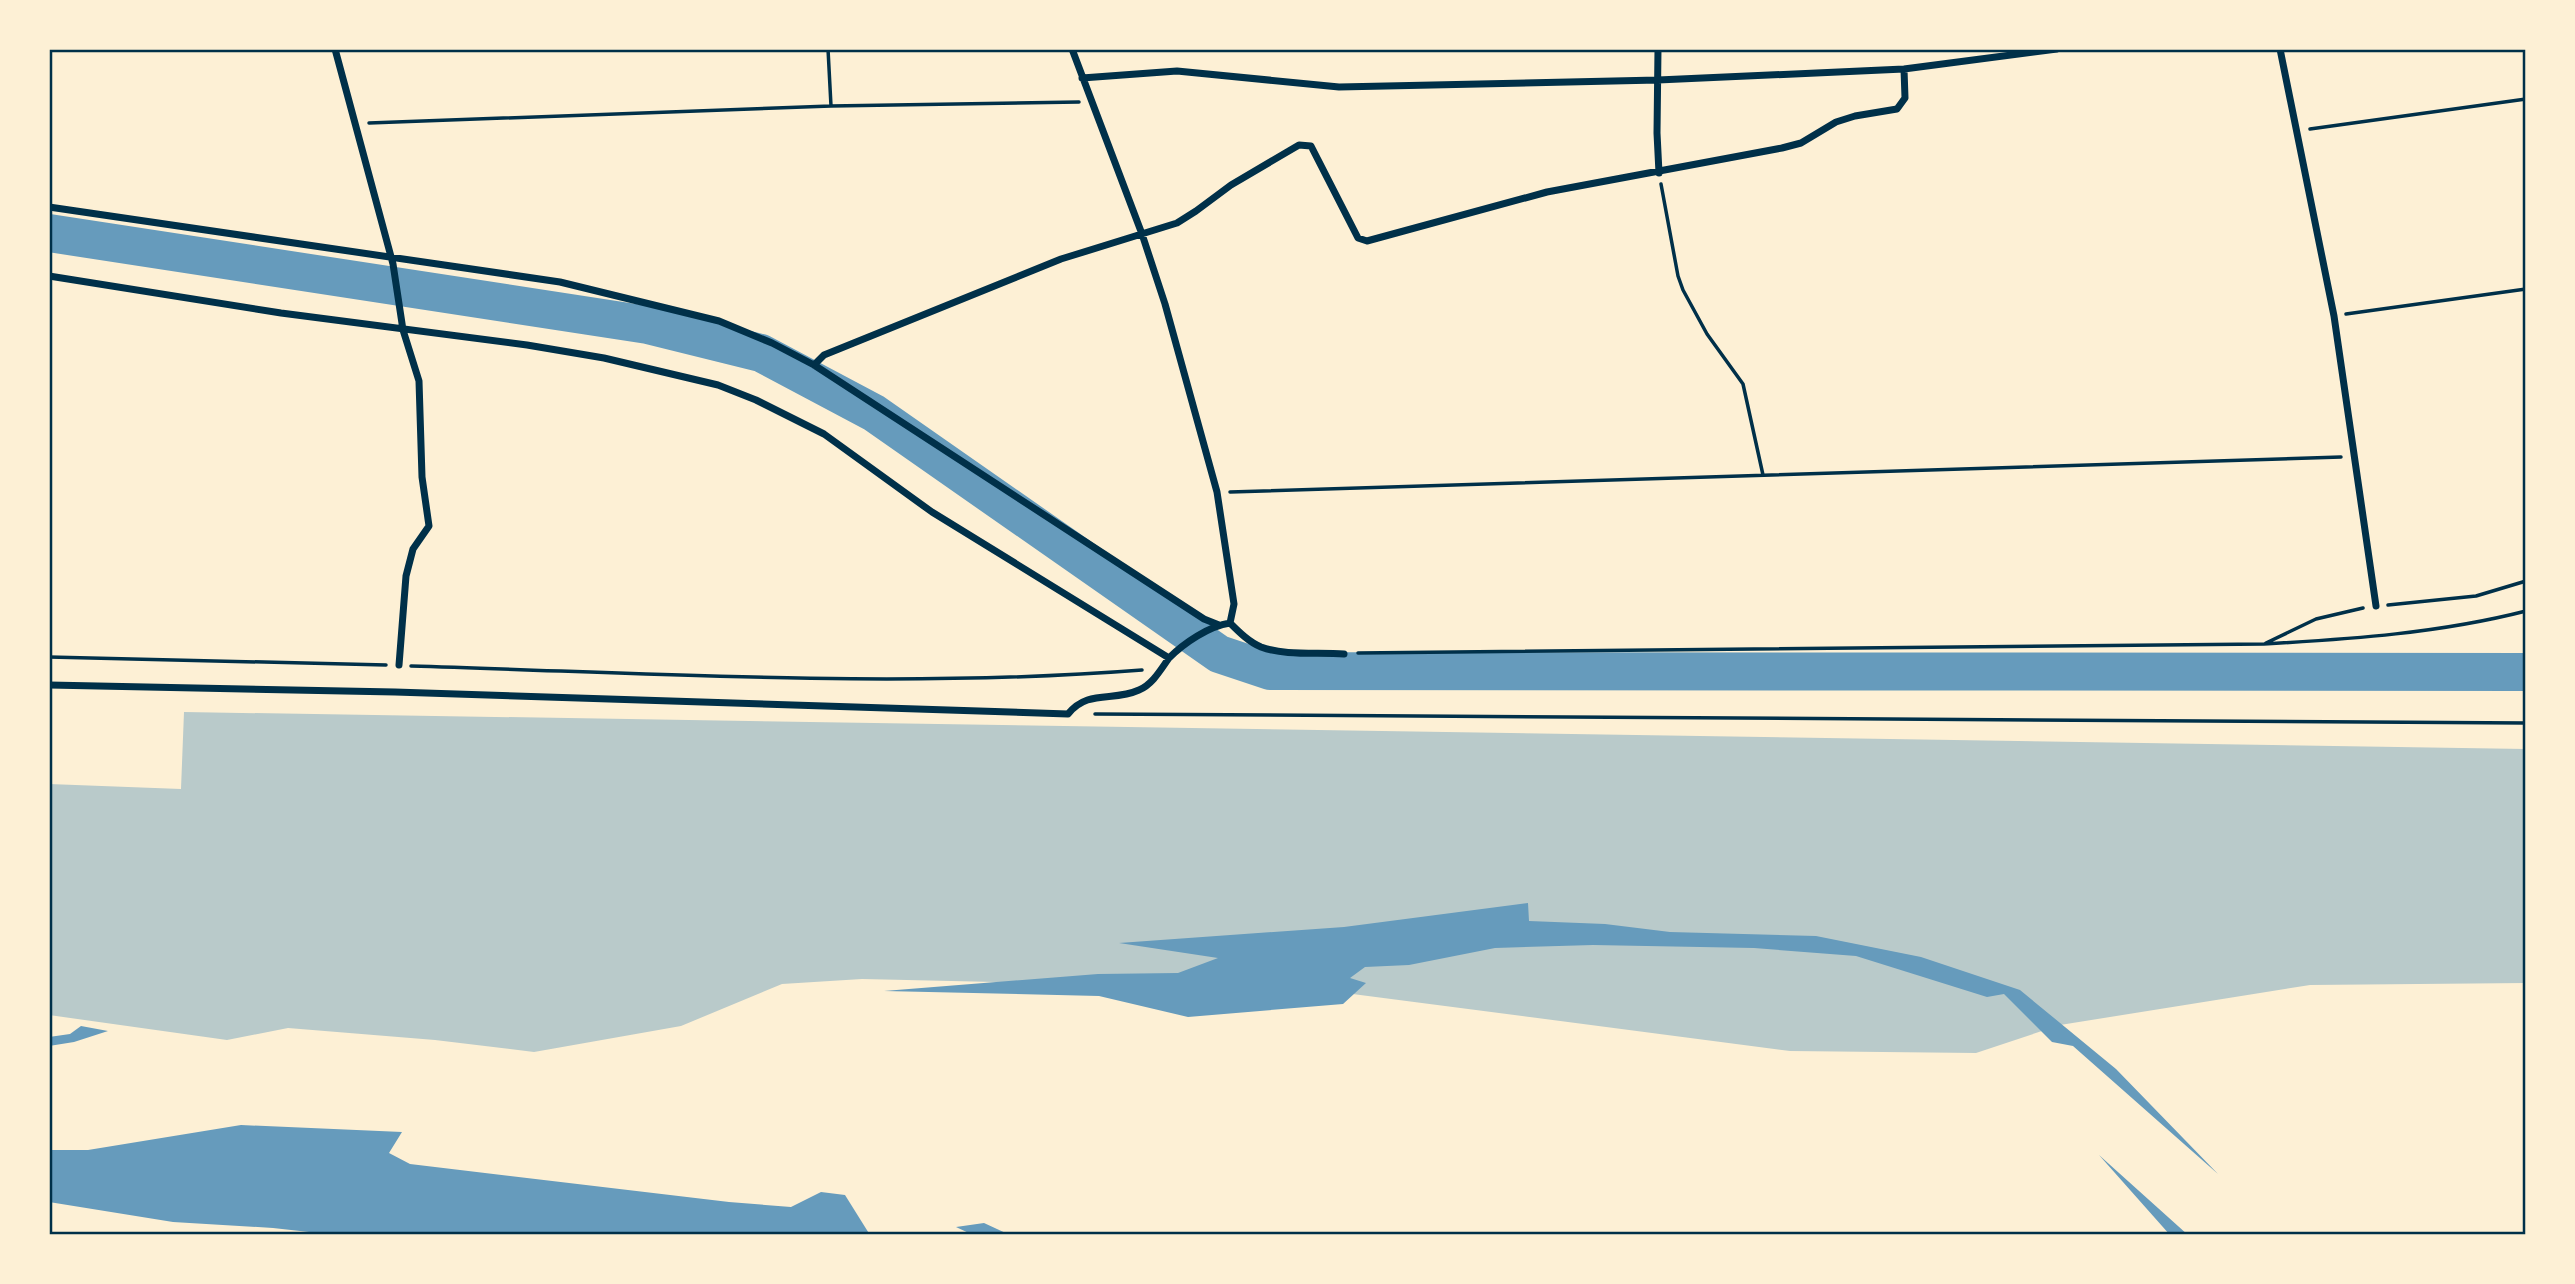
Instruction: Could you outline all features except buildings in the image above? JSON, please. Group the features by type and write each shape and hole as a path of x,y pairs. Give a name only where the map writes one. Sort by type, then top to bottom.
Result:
{"street":[{"path":"335,49 393,261 403,327 419,381 422,477 429,526 413,550 406,576 399,666"},
{"path":"1072,49 1142,234 1165,304 1217,492 1234,604 1230,623"},
{"path":"1658,49 1659,173"},
{"path":"1082,78 1177,71 1339,87 1658,80 1904,69 2057,49"},
{"path":"2280,49 2334,316 2376,606"},
{"path":"814,365 824,355 1061,259 1177,223 1231,185 1299,145 1311,146 1358,238 1367,242 1547,192 1659,173 1801,143 1836,122 1854,116 1897,109 1905,98 1904,69"},
{"path":"49,206 393,261 560,282 719,321 772,343 814,365 1192,611 1219,625"},
{"path":"49,276 604,358 718,384 824,434 932,512 1170,658"},
{"path":"49,685 409,692 1068,714 1076,704 1093,698 1118,696 1139,690 1150,683 1177,651 1219,625 1230,623"},
{"path":"1230,623 1243,636 1261,647 1283,651 1344,654"}],"path":[{"path":"828,49 831,107"},
{"path":"2295,131 2526,99"},
{"path":"354,124 831,107 1091,102"},
{"path":"1659,173 1678,276 1707,334 1743,384 1763,475"},
{"path":"2334,316 2526,289"},
{"path":"1217,492 2353,457"},
{"path":"2264,644 2316,619 2376,606 2476,596 2526,581"},
{"path":"1344,654 2264,644 2340,640 2443,628 2490,621 2526,611"},
{"path":"49,657 872,680 1043,678 1161,669"},
{"path":"1068,714 2526,723"}],"shaded area":[{"path":"184,712 2526,749 2526,983 2310,985 2060,1025 1976,1053 1790,1051 1314,989 862,979 782,984 681,1026 534,1052 435,1040 288,1028 227,1040 49,1015 49,784 181,789"}],"water":[{"path":"1528,903 1529,921 1605,924 1670,932 1816,936 1921,957 2020,990 2116,1069 2218,1174 2073,1046 2052,1042 2004,994 1987,997 1856,956 1754,948 1593,945 1495,948 1409,965 1365,967 1350,978 1366,983 1343,1004 1188,1017 1099,996 884,991 1098,974 1178,973 1218,958 1119,943 1344,927"},
{"path":"81,1026 108,1031 74,1042 49,1046 49,1037 70,1034"},
{"path":"241,1125 402,1132 389,1153 410,1164 729,1202 791,1207 821,1192 845,1195 870,1235 336,1235 173,1222 49,1202 49,1150 88,1150"},
{"path":"2099,1155 2188,1235 2170,1235"},
{"path":"984,1223 1010,1235 973,1235 956,1227"}],"waterway":[{"path":"49,233 648,325 761,353 874,413 1219,654 1270,671 2526,672"}]}
